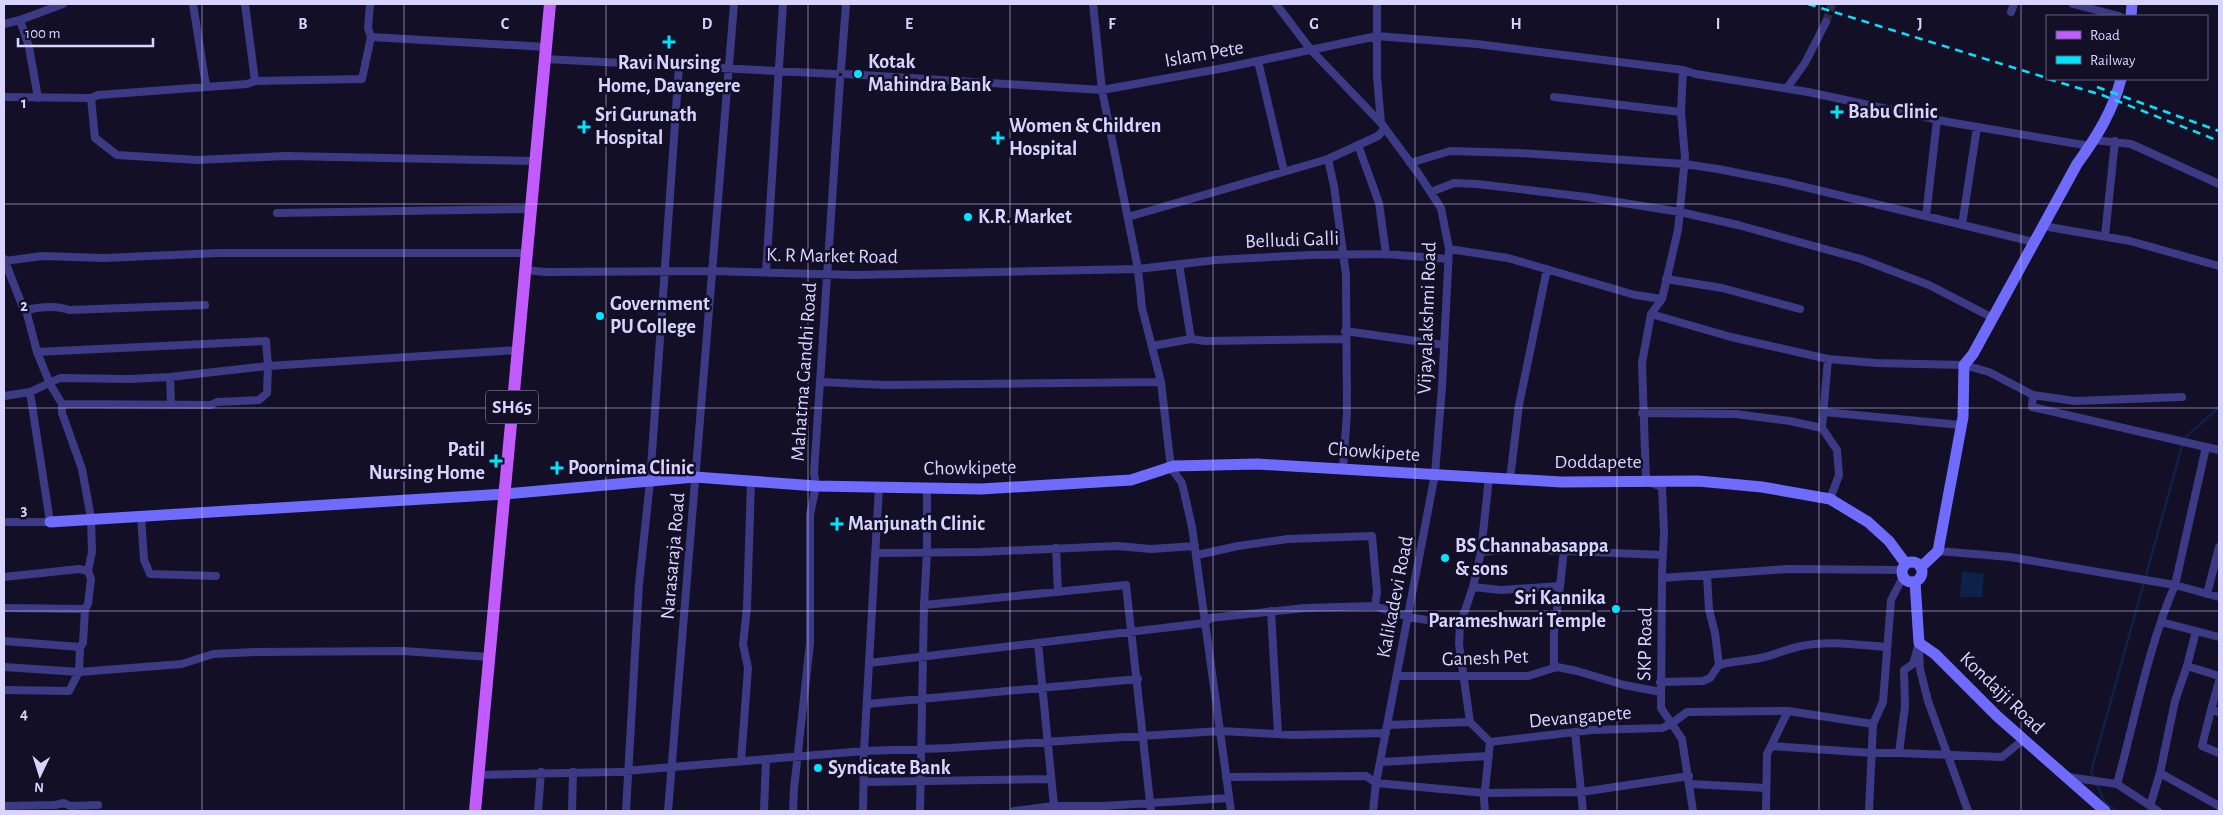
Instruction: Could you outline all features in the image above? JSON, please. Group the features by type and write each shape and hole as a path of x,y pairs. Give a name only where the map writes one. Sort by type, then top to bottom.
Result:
{"main road":[{"name":"SH65","path":"475,811 550,4"}],"street":[{"path":"4,24 63,4"},
{"path":"193,4 206,86"},
{"path":"245,4 255,81"},
{"path":"4,97 91,98 98,95 247,84 255,81 362,79 371,37 368,28 370,4"},
{"name":"Narasaraja Road","path":"668,811 734,4"},
{"path":"766,272 784,4"},
{"name":"Mahatma Gandhi Road","path":"793,811 797,756 810,643 810,515 816,486 814,473 821,382 826,274 846,4"},
{"path":"1093,4 1102,90 1138,269 1142,308 1161,382 1172,468 1182,483 1195,546 1221,731 1230,811"},
{"name":"Vijayalakshmi Road","path":"1276,4 1311,50 1383,126 1441,208 1449,249 1435,474"},
{"path":"1128,217 1328,159 1378,136 1383,126 1377,78 1377,4"},
{"path":"2011,12 2014,4"},
{"path":"2073,4 2115,15"},
{"path":"20,20 29,48 38,98"},
{"path":"1787,88 1805,63 1826,22"},
{"name":"Islam Pete","path":"371,37 679,66 1102,90 1258,61 1377,36 1477,44 1682,70 1787,88 1977,127 2092,143 2115,142 2131,144 2219,184"},
{"path":"1258,61 1284,171"},
{"path":"626,811 639,584 650,482 679,66"},
{"path":"1646,481 1642,413 1642,363 1651,314 1662,299 1678,230 1685,164 1681,112 1682,70"},
{"path":"1921,567 1938,551 1961,425 1964,365 1973,354 2077,164 2092,143 2115,100 2121,80"},
{"path":"1554,97 1681,112"},
{"path":"91,98 95,138 117,156 198,160 286,156 535,160"},
{"path":"1926,216 1937,120"},
{"path":"1962,225 1977,127"},
{"path":"2105,236 2115,142"},
{"path":"1358,145 1379,203 1386,254"},
{"path":"1410,163 1450,151 1519,153 1685,164 1718,168 2034,242"},
{"path":"1328,159 1346,275 1347,413 1343,468"},
{"path":"1430,192 1454,183 1477,184 1586,197 1680,212 1746,227 1862,259 1929,285 1993,318"},
{"path":"277,213 531,209"},
{"path":"2043,226 2105,236 2219,266"},
{"path":"1449,249 1508,258 1635,295 1662,299"},
{"path":"4,690 70,691 79,672 80,647 83,644 85,609 88,604 90,584 88,571 92,552 91,518 82,470 62,413 62,404 50,384 37,352 26,310 22,305 5,260 42,256 104,258 218,253 527,253"},
{"name":"Belludi Galli","path":"1138,269 1216,260 1344,254 1386,254 1448,260"},
{"path":"1180,264 1191,339"},
{"name":"K. R Market Road","path":"525,270 546,272 712,271 826,274 1138,269"},
{"path":"1510,478 1520,405 1547,269"},
{"path":"1666,279 1722,288 1800,310"},
{"path":"26,310 36,308 63,308 69,310 205,305"},
{"path":"1651,314 1731,337 1828,359 1876,363 1964,365 1989,372 2034,395 2075,401 2182,397"},
{"path":"1152,346 1191,339 1204,341 1346,335 1444,345"},
{"path":"37,352 254,340 266,341 268,366 267,393 259,400 217,402 210,405 62,404"},
{"path":"4,396 30,392 60,378 131,379 170,377 268,366 518,350"},
{"path":"1828,359 1822,428 1837,450 1839,475 1830,499 1868,522 1889,541 1908,582 1915,582 1922,576 1921,567"},
{"path":"170,377 171,405"},
{"path":"821,382 884,385 1161,382"},
{"path":"4,522 50,522 30,392"},
{"path":"2034,395 2032,407 2219,450"},
{"path":"1824,412 1961,425"},
{"path":"1642,413 1736,414 1790,421 1822,428"},
{"path":"2117,784 2161,622 2175,585 2206,447"},
{"name":"Chowkipete","path":"50,522 504,494 695,477 816,486 981,489 1131,480 1172,468 1203,464 1257,464 1435,474"},
{"name":"Doddapete","path":"1435,474 1562,482 1698,481 1762,487 1830,499"},
{"name":"Kalikadevi Road","path":"1373,811 1376,783 1435,474"},
{"path":"1485,811 1490,742 1470,722 1459,644 1460,625 1473,587 1481,552 1489,477"},
{"path":"741,761 748,668 743,644 747,608 751,481"},
{"name":"SKP Road","path":"1646,481 1662,487 1661,708 1682,739 1693,811"},
{"path":"863,811 864,751 879,487"},
{"path":"920,811 927,488"},
{"path":"141,516 144,560 150,574 216,576"},
{"path":"1196,555 1238,546 1288,539 1372,536 1376,592 1375,606"},
{"path":"876,553 982,552 1117,546 1151,549 1195,546"},
{"path":"2207,594 2219,546"},
{"path":"1056,548 1058,592"},
{"path":"1481,552 1517,549 1663,555"},
{"path":"1554,668 1554,633 1564,550"},
{"path":"1938,551 2010,557 2175,585 2219,597"},
{"path":"1869,811 1873,724 1883,702 1891,600 1904,570 1912,562 1921,567"},
{"path":"4,577 79,569 88,571"},
{"path":"1662,578 1787,569 1904,570"},
{"path":"1707,575 1709,610 1715,633 1719,665"},
{"path":"1915,582 1920,669 1928,702 1968,811"},
{"path":"924,605 1126,585 1138,679 1150,808"},
{"path":"1473,587 1501,590 1560,586"},
{"path":"869,663 1205,624 1210,618 1271,611 1375,606 1408,617 1460,625"},
{"path":"4,608 85,609"},
{"path":"1271,611 1278,734"},
{"path":"2161,622 2219,637"},
{"path":"2150,806 2160,774 2175,701 2196,631"},
{"path":"4,642 80,647"},
{"path":"1038,643 1054,806"},
{"path":"1899,753 1905,706 1904,670 1913,664 1919,643"},
{"name":"Kondajji Road","path":"1919,643 1935,654 1997,716 2105,811"},
{"path":"1660,682 1703,681 1710,678 1719,665 1731,661 1745,661 1774,655 1801,646 1849,645 1886,647"},
{"path":"4,667 79,672 182,664 213,654 255,652 403,651 489,657"},
{"path":"2187,666 2219,676"},
{"name":"Ganesh Pet","path":"1397,676 1528,676 1554,668 1577,671 1624,685 1661,692"},
{"path":"867,704 1138,679"},
{"path":"2219,681 2202,746 2219,753"},
{"path":"2211,710 2219,712"},
{"path":"1766,811 1767,754 1788,711"},
{"name":"Devangapete","path":"1490,742 1575,732 1662,728 1687,712 1788,711 1873,724"},
{"path":"479,774 629,771 864,751 1221,731 1278,734 1387,729 1470,722"},
{"path":"1575,732 1582,811"},
{"path":"1771,746 1872,753 2002,757 2023,740"},
{"path":"1381,762 1489,756"},
{"path":"764,811 766,759"},
{"path":"538,811 541,772"},
{"path":"572,811 573,772"},
{"path":"2160,774 2219,806"},
{"path":"1226,777 1366,776 1376,783 1485,793 1581,792 1689,780 1766,788"},
{"path":"2063,776 2117,784 2158,811"},
{"path":"864,782 1052,779"},
{"path":"1014,811 1054,806 1150,808 1229,798"},
{"path":"4,806 55,805 64,803 70,806 98,805"}],"water":[{"path":"1962,571 1984,574 1982,597 1960,597"}],"waterway":[{"path":"2094,778 2091,772 2184,439 2219,407"},
{"path":"2096,783 2105,803 2117,811"}],"tunnel":[{"path":"1826,22 1832,4"}],"railway":[{"path":"1808,4 2046,78"},
{"path":"2051,80 2102,95 2219,141"},
{"path":"2097,87 2219,131"}],"place":[{"name":"Ravi Nursing Home, Davangere","path":"669,42"},
{"name":"Kotak Mahindra Bank","path":"858,74"},
{"name":"Babu Clinic","path":"1837,112"},
{"name":"Sri Gurunath Hospital","path":"584,127"},
{"name":"Women & Children Hospital","path":"998,138"},
{"name":"K.R. Market","path":"968,217"},
{"name":"Government PU College","path":"600,316"},
{"name":"Patil Nursing Home","path":"496,461"},
{"name":"Poornima Clinic","path":"557,468"},
{"name":"Manjunath Clinic","path":"837,524"},
{"name":"BS Channabasappa & sons","path":"1445,558"},
{"name":"Sri Kannika Parameshwari Temple","path":"1616,609"},
{"name":"Syndicate Bank","path":"818,768"}]}
